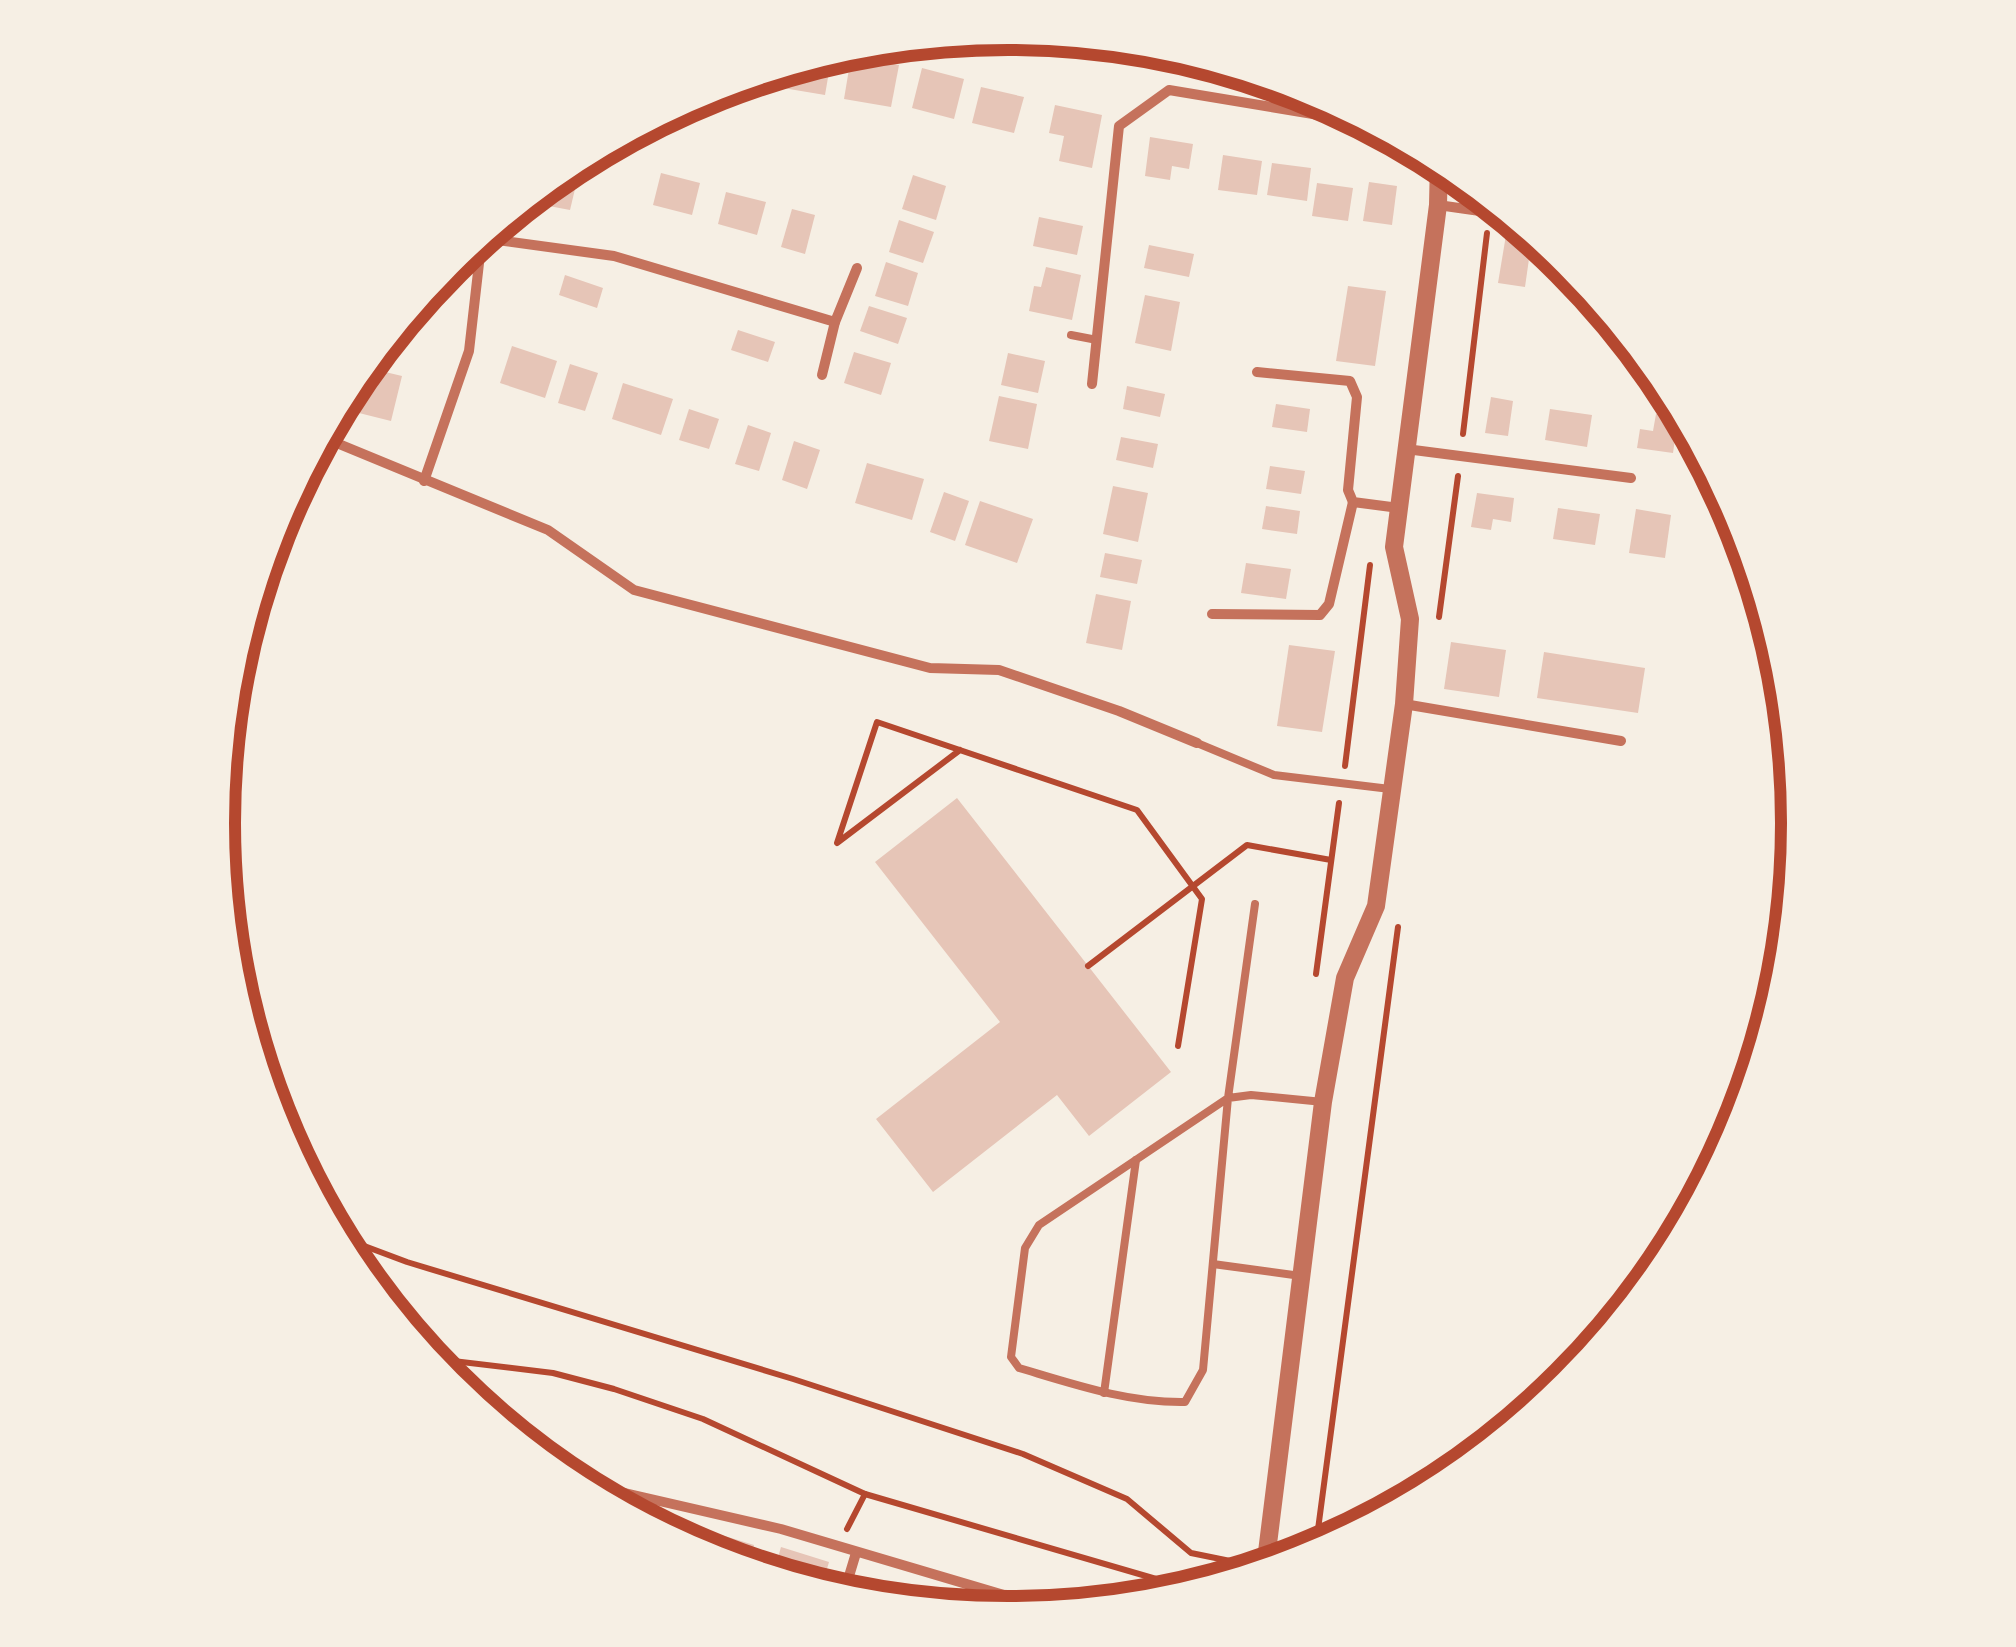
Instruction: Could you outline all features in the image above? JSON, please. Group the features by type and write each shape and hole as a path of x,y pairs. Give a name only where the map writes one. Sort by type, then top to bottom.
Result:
{"street":[{"path":"1092,384 1119,126 1169,90 1316,115"},
{"path":"1272,1550 1323,1102 1344,978 1376,906 1404,704 1410,619 1394,547 1439,180"},
{"path":"1438,205 1480,211"},
{"path":"501,240 614,256 835,322"},
{"path":"424,480 469,351 479,260"},
{"path":"822,375 835,322 857,268"},
{"path":"1212,614 1320,615 1329,604 1353,502 1348,490 1357,397 1350,381 1257,372"},
{"path":"335,442 548,530 634,590 930,668 998,670 1119,711 1196,743"},
{"path":"1406,449 1630,478"},
{"path":"1353,502 1399,508"},
{"path":"1404,704 1621,741"},
{"path":"619,1492 763,1524 1009,1597"},
{"path":"848,1580 856,1553"}],"lane":[{"path":"1071,335 1097,340"},
{"path":"1196,743 1274,776 1390,788"},
{"path":"1255,904 1228,1098 1202,1370 1186,1402 1164,1403 1104,1393 1019,1368 1011,1357 1025,1248 1039,1225 1228,1098 1251,1095 1323,1102"},
{"path":"1104,1393 1136,1160"},
{"path":"1212,1264 1302,1276"}],"path":[{"path":"1413,165 1420,177"},
{"path":"1314,990 1370,561"},
{"path":"960,750 836,843 877,722 960,750 1137,810 1202,898 1178,1046"},
{"path":"1088,966 1247,845 1332,860"},
{"path":"359,1244 1023,1454 1127,1499 1191,1553 1237,1562"},
{"path":"452,1361 553,1373 614,1389 703,1418 865,1494 1163,1581"},
{"path":"838,1547 865,1494"}],"building":[{"path":"878,62 899,65 891,107 844,99 849,67"},
{"path":"922,68 964,79 954,119 912,108"},
{"path":"829,71 825,95 774,86"},
{"path":"981,87 1024,97 1014,133 972,123"},
{"path":"1055,105 1102,115 1092,168 1059,161 1064,136 1049,133"},
{"path":"1150,137 1193,144 1189,169 1172,166 1170,180 1145,176"},
{"path":"1223,155 1262,161 1257,195 1218,190"},
{"path":"1272,163 1311,168 1307,201 1267,195"},
{"path":"661,173 700,183 692,215 653,205"},
{"path":"913,175 946,186 936,220 902,209"},
{"path":"1369,182 1397,186 1392,225 1363,221"},
{"path":"1317,183 1353,188 1348,221 1312,216"},
{"path":"568,188 575,189 570,210 544,205"},
{"path":"726,192 766,202 757,235 718,224"},
{"path":"792,209 815,215 805,254 781,247"},
{"path":"1039,217 1083,226 1077,255 1033,246"},
{"path":"899,220 934,232 923,263 889,252"},
{"path":"1506,235 1510,235 1530,253 1525,287 1498,283"},
{"path":"1149,245 1194,254 1189,277 1144,268"},
{"path":"886,262 918,273 908,306 875,296"},
{"path":"1046,267 1081,275 1072,320 1029,311 1034,286 1041,287"},
{"path":"565,275 603,288 597,308 559,295"},
{"path":"1348,286 1386,291 1375,366 1336,361"},
{"path":"1145,295 1180,302 1171,351 1135,343"},
{"path":"869,306 907,318 898,344 860,331"},
{"path":"738,330 775,342 768,362 731,350"},
{"path":"512,346 557,361 545,398 500,383"},
{"path":"854,352 891,363 881,395 844,383"},
{"path":"1008,353 1045,361 1038,393 1001,385"},
{"path":"570,364 598,373 585,411 558,403"},
{"path":"381,371 402,376 391,421 354,412 371,386 377,387"},
{"path":"623,383 673,399 661,435 612,419"},
{"path":"1127,386 1165,394 1160,417 1123,409"},
{"path":"999,396 1037,404 1028,449 989,441"},
{"path":"1491,397 1513,401 1508,436 1485,433"},
{"path":"1276,404 1310,409 1307,432 1272,427"},
{"path":"689,409 719,419 709,449 679,440"},
{"path":"1550,409 1592,415 1587,447 1545,440"},
{"path":"1656,414 1665,416 1676,433 1673,453 1637,448 1640,429 1653,431"},
{"path":"748,425 771,433 759,471 735,464"},
{"path":"1121,437 1158,444 1153,468 1116,460"},
{"path":"794,441 820,450 807,489 782,480"},
{"path":"867,463 924,479 912,520 855,503"},
{"path":"1270,466 1305,471 1301,494 1266,489"},
{"path":"1113,486 1148,493 1138,542 1103,534"},
{"path":"944,492 969,501 955,541 930,532"},
{"path":"1477,493 1514,498 1511,522 1493,519 1491,530 1471,527"},
{"path":"980,501 1033,519 1017,563 965,545"},
{"path":"1266,506 1300,511 1297,534 1262,529"},
{"path":"1558,508 1600,514 1595,545 1553,539"},
{"path":"1636,509 1671,515 1665,558 1629,553"},
{"path":"1105,553 1142,560 1137,584 1100,577"},
{"path":"1246,563 1291,569 1286,599 1241,593"},
{"path":"1096,594 1131,601 1122,650 1086,643"},
{"path":"1451,642 1506,650 1499,697 1444,689"},
{"path":"1289,645 1335,651 1322,732 1277,726"},
{"path":"1544,652 1645,668 1638,713 1537,698"},
{"path":"957,798 1171,1072 1089,1136 1057,1095 933,1192 876,1119 1000,1022 875,862"},
{"path":"702,1529 754,1545 752,1553 712,1538 701,1533"},
{"path":"781,1547 829,1562 825,1575 777,1561"}]}
